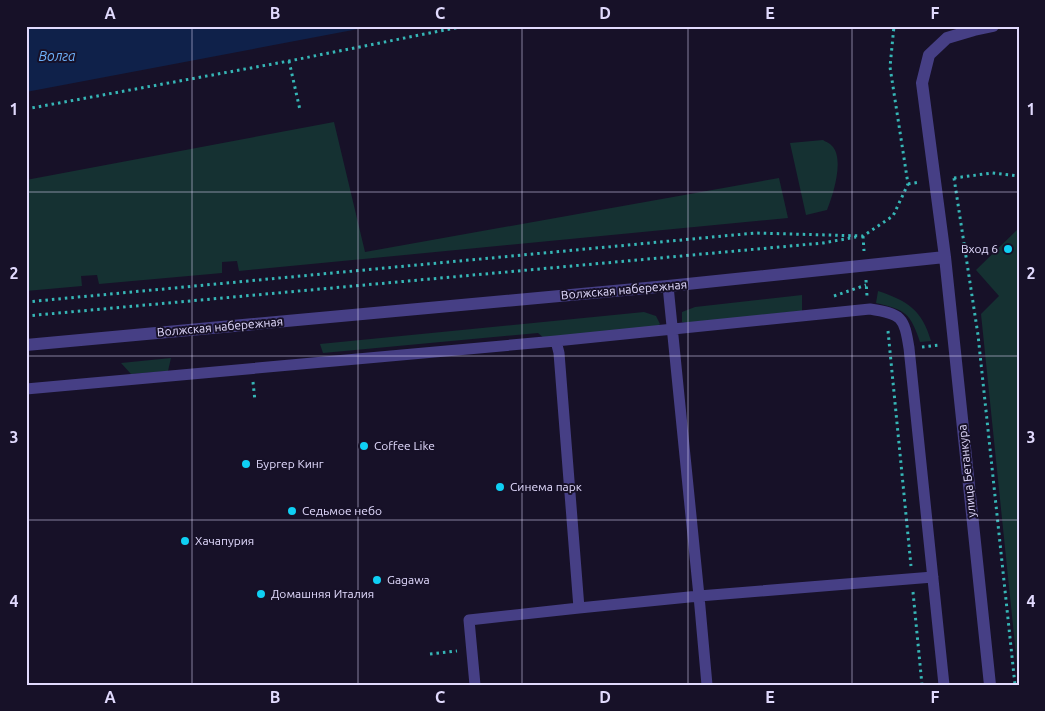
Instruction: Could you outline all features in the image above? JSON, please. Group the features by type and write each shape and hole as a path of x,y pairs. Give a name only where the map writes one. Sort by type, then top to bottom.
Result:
{"street":[{"path":"945,257 922,83 929,55 947,38 993,26"},
{"name":"Волжская набережная","path":"26,345 668,286 945,257"},
{"name":"улица Бетанкура","path":"945,257 990,685"}],"lane":[{"path":"668,286 706,685"},
{"path":"26,389 556,341 870,309 889,312 901,318 906,330 909,348 944,685"},
{"path":"556,341 559,353 579,608"},
{"path":"475,685 469,620 699,596 933,577"}],"path":[{"path":"26,109 289,61 465,26"},
{"path":"26,316 823,243 863,236 893,216 908,184 890,67 894,26"},
{"path":"289,61 300,110"},
{"path":"908,184 992,173 1019,176"},
{"path":"954,178 978,335 1015,685"},
{"path":"26,302 755,233 863,236"},
{"path":"888,326 922,685"},
{"path":"918,347 936,345"},
{"path":"252,379 255,401"},
{"path":"430,654 472,650"}],"green space":[{"path":"334,122 365,252 779,178 788,218 239,271 237,261 222,262 222,273 99,284 97,275 81,276 82,286 26,291 26,180"},
{"path":"823,140 832,146 838,161 834,187 827,210 806,215 790,143"},
{"path":"1019,228 1019,684 981,314 999,296 976,270"},
{"path":"878,291 906,303 912,308 923,322 931,341 920,342 906,314 894,308 876,303"},
{"path":"802,295 802,311 682,322 682,312 695,307"},
{"path":"644,312 656,316 660,324 656,327 545,339 538,333 323,353 320,344"},
{"path":"171,358 168,371 131,374 121,363"}],"water":[{"name":"Волга","path":"26,26 374,26 26,92"}],"place":[{"name":"Вход 6","path":"1008,249"},
{"name":"Coffee Like","path":"364,446"},
{"name":"Бургер Кинг","path":"246,464"},
{"name":"Синема парк","path":"500,487"},
{"name":"Седьмое небо","path":"292,511"},
{"name":"Хачапурия","path":"185,541"},
{"name":"Gagawa","path":"377,580"},
{"name":"Домашняя Италия","path":"261,594"}]}
